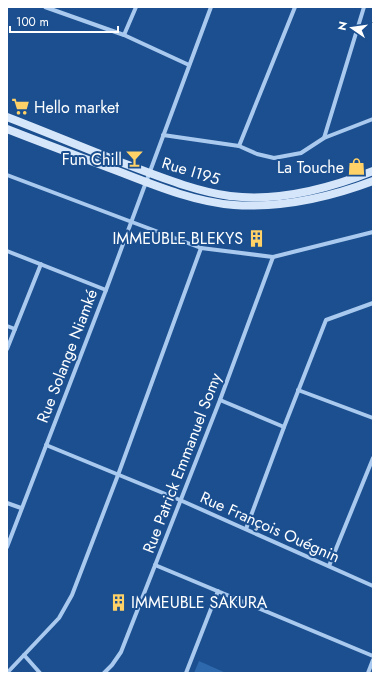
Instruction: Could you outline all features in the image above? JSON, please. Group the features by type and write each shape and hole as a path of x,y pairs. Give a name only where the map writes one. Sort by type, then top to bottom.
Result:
{"main road":[{"name":"Rue I195","path":"7,117 150,173 206,192 232,196 257,197 299,194 324,188 373,172"},
{"name":"Rue I195","path":"7,129 146,182 205,200 232,205 259,206 302,202 328,196 373,181"}],"street":[{"path":"45,7 124,35 188,65"},
{"path":"124,35 136,7"},
{"name":"Rue Solange Niamké","path":"7,547 106,290 164,135 188,65 211,7"},
{"path":"239,146 295,7"},
{"path":"324,138 364,7"},
{"path":"164,135 239,146 257,154 274,158 301,153 324,138 373,119"},
{"path":"7,175 201,248 274,257 373,232"},
{"path":"7,673 59,618 72,595 118,475 201,248"},
{"path":"7,251 106,290"},
{"name":"Rue Patrick Emmanuel Somy","path":"104,673 121,652 220,400 274,257"},
{"path":"7,349 41,264"},
{"path":"246,529 326,320 373,303"},
{"path":"7,326 15,329"},
{"path":"298,390 373,418"},
{"path":"220,400 284,427"},
{"name":"Rue François Ouégnin","path":"46,445 180,500 373,586"},
{"path":"329,566 373,458"},
{"path":"7,503 21,508"},
{"path":"155,565 373,656"},
{"path":"186,673 218,591"},
{"path":"24,655 40,673"},
{"path":"368,673 373,660"}],"shaded area":[{"path":"199,661 226,673 194,673"}],"place":[{"name":"Hello market","path":"21,107"},
{"name":"Fun Chill","path":"135,159"},
{"name":"La Touche","path":"357,167"},
{"name":"IMMEUBLE BLEKYS","path":"256,238"},
{"name":"IMMEUBLE SAKURA","path":"118,602"}]}
